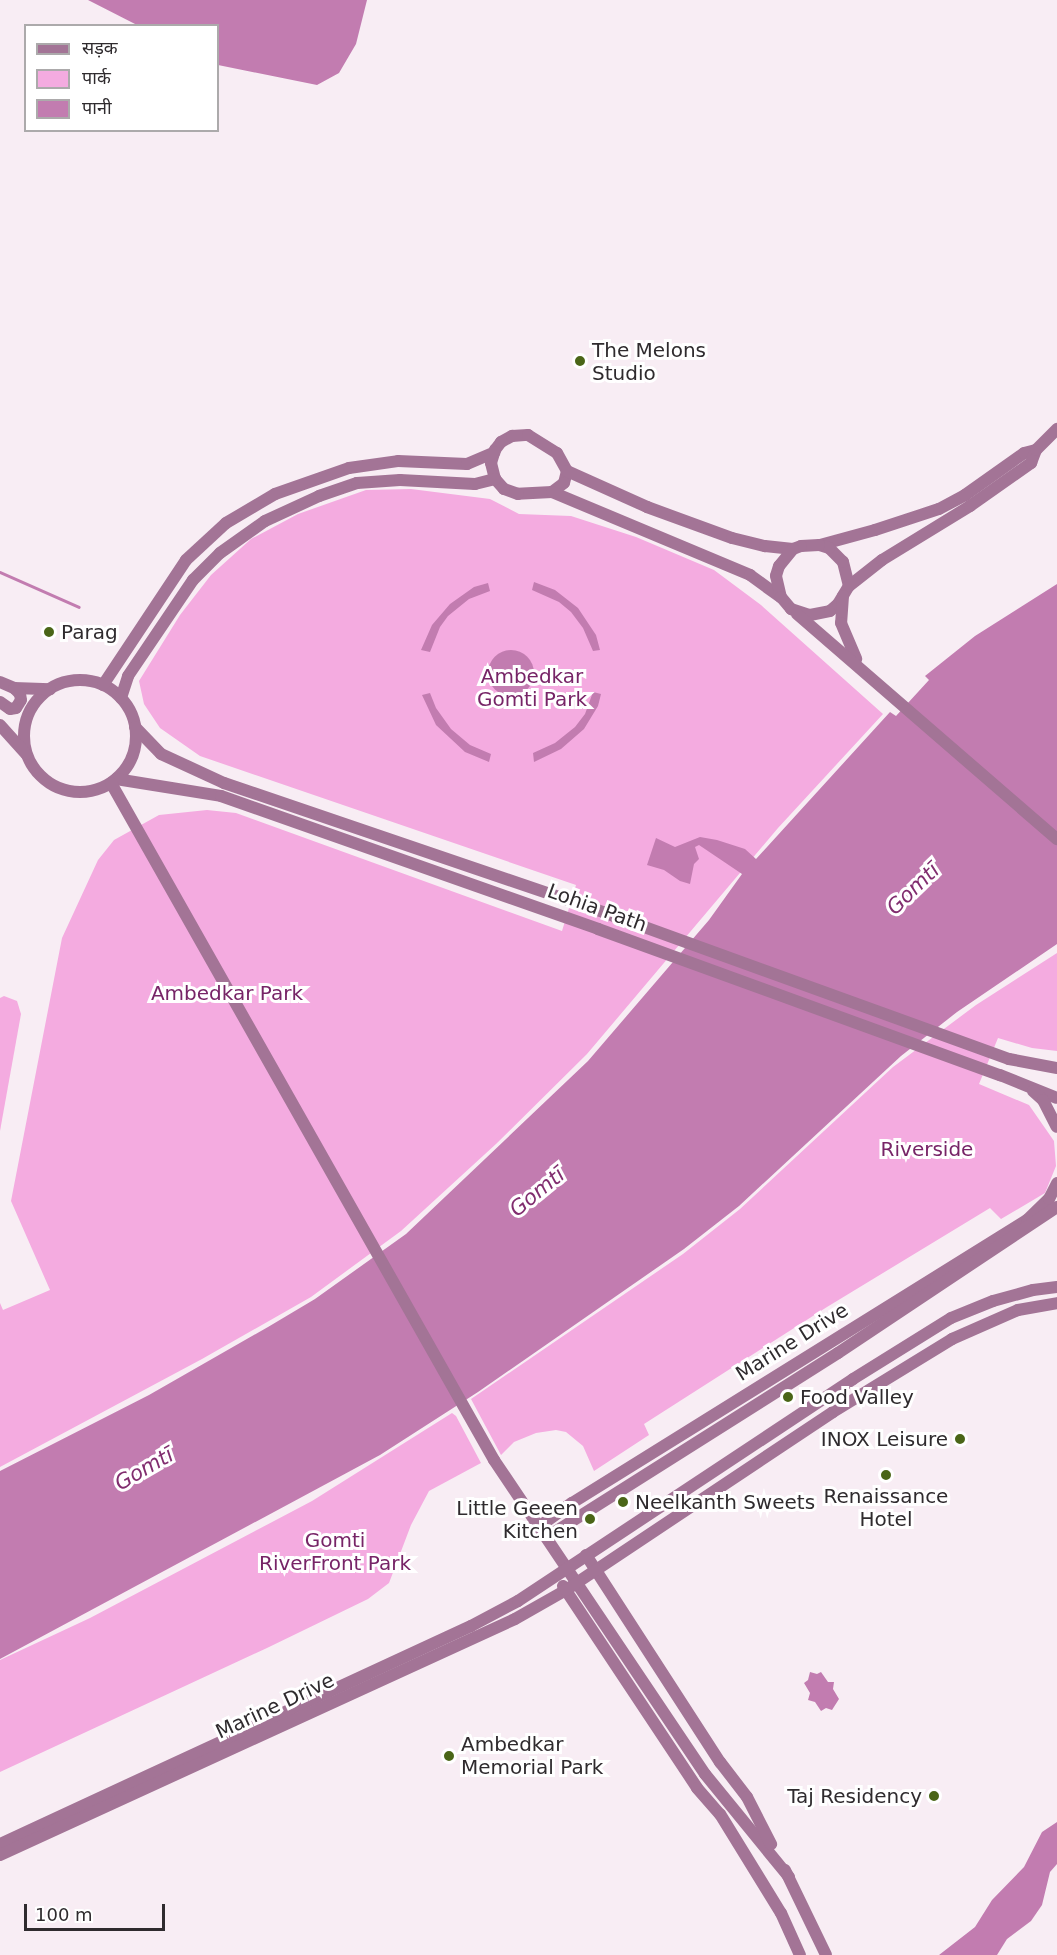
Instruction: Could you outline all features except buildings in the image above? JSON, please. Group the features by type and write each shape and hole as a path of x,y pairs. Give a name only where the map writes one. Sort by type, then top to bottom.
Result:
{"street":[{"path":"791,609 810,615 820,615 830,611 846,591 882,560 970,506 1024,469 1031,463 1036,450 1057,429"},
{"path":"859,665 848,644 841,623 846,591 843,562 829,548 810,544 793,549 765,546 646,507 567,471 557,453 528,435 506,439 495,452 491,463 495,479 504,489 518,494 552,492 750,574 859,665 1057,839"},
{"path":"819,545 939,509 965,495 1024,453 1036,450"},
{"path":"103,685 186,560 226,523 275,494 349,468 398,461 466,464 495,452"},
{"path":"552,492 564,483 567,471"},
{"path":"121,698 128,676 193,580 220,553 265,521 319,496 357,483 400,480 475,484 495,479"},
{"path":"780,597 777,587 779,566 793,549"},
{"path":"0,725 38,773 51,784 66,791 92,791 114,781 133,756 135,728 128,708 121,698 103,685 85,680 67,682 50,689 38,699 25,727 24,742 28,758"},
{"path":"0,682 14,688 50,689"},
{"path":"0,702 10,709 16,708 21,700 20,694 14,688"},
{"name":"Lohia Path","path":"135,728 161,754 224,783 603,912 1009,1059 1057,1068"},
{"path":"114,781 342,1195 494,1460 559,1553 705,1774 789,1876"},
{"name":"Lohia Path","path":"114,781 221,796 598,929 1000,1075 1057,1098"},
{"path":"1027,1085 1043,1100 1057,1127"},
{"name":"Marine Drive","path":"540,1526 572,1503 1027,1220 1049,1199 1057,1183"},
{"name":"Marine Drive","path":"547,1537 838,1353 1057,1208"},
{"name":"Marine Drive","path":"0,1844 471,1626 518,1601 853,1379 951,1318 993,1301 1033,1290 1057,1287"},
{"name":"Marine Drive","path":"0,1855 515,1618 566,1590 833,1412 952,1339 1018,1310 1057,1303"},
{"path":"586,1555 720,1762 747,1797 789,1876 826,1955"},
{"path":"556,1576 697,1788 720,1814 781,1913 800,1955"},
{"path":"705,1774 720,1814"}],"green space":[{"path":"411,489 490,499 519,514 571,516 636,537 714,570 761,605 883,714 778,828 587,1054 496,1144 401,1231 311,1297 202,1359 0,1467 0,1303 3,1310 50,1290 11,1201 62,938 98,860 114,840 159,815 207,810 236,813 562,931 576,885 200,756 160,728 144,704 139,681 180,615 211,575 251,539 298,514 366,490"},
{"name":"Riverside","path":"1057,953 1057,1051 1032,1048 998,1038 979,1084 1029,1105 1054,1141 1056,1166 1045,1193 1001,1219 990,1208 827,1307 644,1424 649,1435 594,1471 583,1446 566,1432 556,1430 536,1433 514,1442 501,1455 471,1399 683,1254 740,1209 893,1067 976,1005"},
{"path":"4,996 17,1001 21,1014 0,1131 0,998"},
{"name":"Gomti RiverFront Park","path":"452,1413 456,1416 481,1463 429,1491 411,1525 389,1583 368,1599 0,1772 0,1660 90,1618 312,1501"}],"water":[{"path":"88,0 367,0 356,44 339,73 317,85 219,65 219,24 135,24"},
{"path":"534,582 555,590 578,608 596,635 600,650 593,651 583,628 571,612 559,602 532,590"},
{"path":"488,583 490,591 469,599 448,616 440,627 430,652 421,650 432,625 450,604 474,587"},
{"name":"Gomtī","path":"1057,584 1057,944 957,1012 901,1056 739,1206 684,1249 478,1392 380,1455 0,1659 0,1471 149,1395 268,1327 315,1299 406,1234 588,1061 709,920 742,874 699,845 695,847 699,859 694,864 690,884 680,881 664,870 647,865 656,838 675,847 700,837 717,840 745,849 756,859 890,712 896,716 929,680 925,676 975,636"},
{"path":"511,650 527,657 534,673 527,689 511,696 495,689 488,673 495,657"},
{"path":"593,692 601,694 598,706 584,729 561,749 534,762 533,753 555,743 575,727 585,714"},
{"path":"430,693 436,708 451,729 470,745 491,754 489,762 465,752 436,725 422,695"},
{"path":"810,1672 817,1674 821,1672 828,1682 834,1682 833,1689 839,1699 832,1710 826,1708 821,1711 815,1702 808,1700 810,1693 804,1683 808,1680"},
{"path":"1057,1822 1057,1864 1050,1872 1042,1905 1031,1921 1007,1939 997,1955 939,1955 975,1927 992,1900 1024,1867 1042,1832"}],"waterway":[{"path":"0,572 79,607"}],"place":[{"name":"The Melons Studio","path":"580,361"},
{"name":"Parag","path":"49,632"},
{"name":"Food Valley","path":"788,1397"},
{"name":"INOX Leisure","path":"960,1439"},
{"name":"Renaissance Hotel","path":"886,1475"},
{"name":"Neelkanth Sweets","path":"623,1502"},
{"name":"Little Geeen Kitchen","path":"590,1519"},
{"name":"Ambedkar Memorial Park","path":"449,1756"},
{"name":"Taj Residency","path":"934,1796"}],"park label":[{"name":"Ambedkar Gomti Park","path":"532,688"},
{"name":"Ambedkar Park","path":"227,993"}]}
